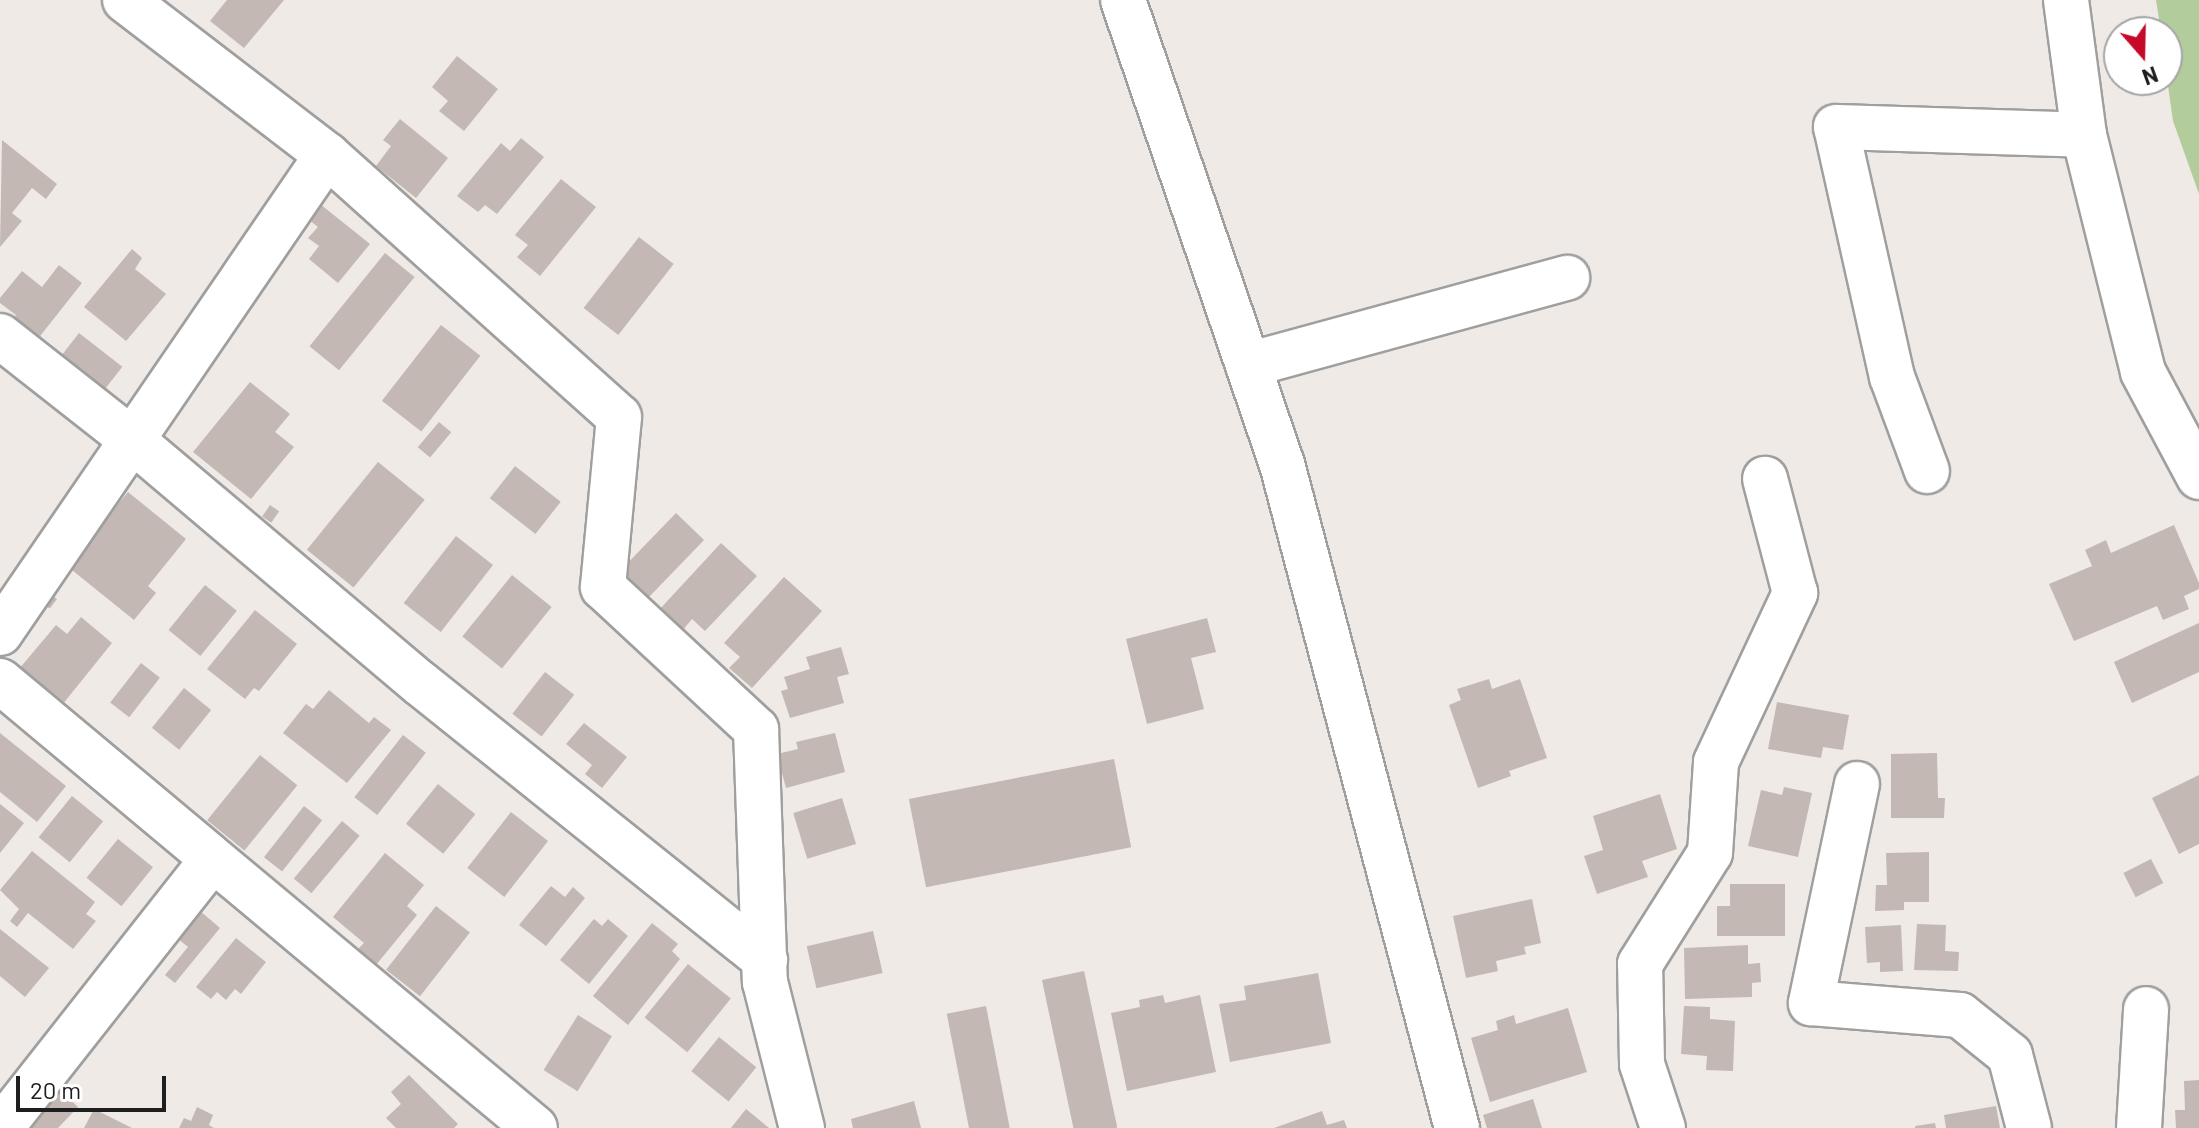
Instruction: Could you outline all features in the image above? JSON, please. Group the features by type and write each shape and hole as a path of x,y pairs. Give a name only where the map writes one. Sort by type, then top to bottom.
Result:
{"street":[{"path":"125,0 327,155 619,417 603,587 756,729 765,982 802,1128"},
{"path":"1123,0 1282,464 1457,1128"},
{"path":"2066,0 2084,135 2143,372 2199,477"},
{"path":"1927,471 1892,377 1836,127 2084,135"},
{"path":"0,633 327,155"},
{"path":"1248,365 1567,278"},
{"path":"0,336 132,440 421,684 765,960"},
{"path":"1663,1128 1642,1064 1640,964 1710,853 1716,762 1795,593 1765,479"},
{"path":"0,681 535,1128"},
{"path":"1857,784 1811,1003 1960,1015 2010,1055 2029,1128"},
{"path":"1,1128 213,859"},
{"path":"2139,1128 2146,1009"}],"green space":[{"path":"2156,0 2199,0 2199,194 2173,121 2169,96 2183,96 2183,16 2158,16"}],"building":[{"path":"227,0 284,0 244,48 210,21"},
{"path":"457,56 498,89 464,131 439,111 448,101 432,87"},
{"path":"400,119 448,158 416,198 376,166 391,146 383,140"},
{"path":"521,138 544,157 497,214 485,205 478,212 457,196 501,143 510,151"},
{"path":"2,140 57,184 46,199 32,188 12,213 22,221 0,247"},
{"path":"561,179 596,207 540,276 517,257 528,245 515,235"},
{"path":"320,204 370,244 338,283 309,259 319,246 308,238 318,227 308,219"},
{"path":"639,237 674,264 618,335 584,308"},
{"path":"132,249 142,258 135,269 166,294 126,341 84,307"},
{"path":"385,253 415,277 339,370 309,346"},
{"path":"59,265 82,283 33,345 8,325 16,315 0,303 0,298 22,271 42,287"},
{"path":"441,325 480,356 421,431 382,401"},
{"path":"79,333 122,367 100,396 56,362"},
{"path":"250,382 290,414 275,432 294,447 251,499 193,452"},
{"path":"439,422 451,432 430,458 418,447"},
{"path":"378,462 425,500 354,588 307,550"},
{"path":"515,466 561,502 535,534 490,498"},
{"path":"128,492 186,539 148,586 156,593 134,620 67,566"},
{"path":"270,505 279,511 271,523 262,517"},
{"path":"676,513 704,540 648,598 620,571"},
{"path":"2174,525 2199,583 2199,589 2184,596 2189,609 2163,620 2157,606 2074,641 2049,584 2092,566 2085,550 2106,540 2111,553"},
{"path":"456,536 493,565 441,632 404,603"},
{"path":"721,543 757,576 705,631 692,619 682,631 659,610"},
{"path":"512,575 552,607 502,668 462,636"},
{"path":"784,577 822,611 752,688 729,668 740,657 724,643"},
{"path":"205,585 237,611 200,656 168,630"},
{"path":"45,590 57,599 50,609 38,600"},
{"path":"255,610 297,644 259,691 254,688 245,699 207,669"},
{"path":"81,617 112,643 62,705 19,669 56,625 67,634"},
{"path":"1207,618 1216,652 1191,658 1204,709 1147,724 1126,639"},
{"path":"2199,623 2199,672 2132,703 2114,662"},
{"path":"841,647 849,674 837,677 844,703 790,718 781,691 788,689 784,677 810,669 806,657"},
{"path":"141,663 160,678 129,717 110,702"},
{"path":"545,672 574,695 542,737 512,714"},
{"path":"1489,679 1492,689 1520,679 1547,758 1509,771 1511,776 1478,788 1449,705 1461,700 1457,689"},
{"path":"184,688 211,710 179,750 152,728"},
{"path":"329,690 369,723 374,717 391,730 347,783 283,733 306,704 313,709"},
{"path":"1777,702 1849,715 1843,750 1823,747 1821,758 1768,749"},
{"path":"584,723 627,757 602,788 585,774 592,765 566,744"},
{"path":"0,733 66,786 37,822 0,792"},
{"path":"835,733 845,772 786,788 777,754 798,749 796,742"},
{"path":"403,735 426,753 377,815 354,797"},
{"path":"1937,753 1938,798 1945,798 1944,818 1891,818 1891,754"},
{"path":"260,755 297,785 244,850 207,820"},
{"path":"1114,759 1131,847 926,887 909,799"},
{"path":"2199,775 2199,844 2179,854 2152,798"},
{"path":"438,784 475,814 443,854 406,824"},
{"path":"1784,787 1812,793 1798,857 1748,846 1761,790 1782,795"},
{"path":"1660,794 1677,849 1642,861 1648,877 1597,894 1584,856 1603,850 1593,816"},
{"path":"72,796 103,821 70,862 39,837"},
{"path":"842,798 856,844 807,859 793,813"},
{"path":"0,804 24,823 0,853"},
{"path":"304,806 322,820 282,871 264,857"},
{"path":"511,812 548,841 504,897 467,868"},
{"path":"342,821 360,836 311,893 294,878"},
{"path":"118,839 153,867 122,906 87,878"},
{"path":"32,851 95,902 86,914 96,921 73,949 28,913 17,927 10,921 19,909 0,890"},
{"path":"1929,852 1929,902 1904,902 1904,910 1875,911 1876,885 1887,885 1886,853"},
{"path":"385,853 424,885 407,906 417,915 376,965 357,950 364,943 333,917"},
{"path":"2151,859 2163,883 2136,897 2123,873"},
{"path":"1730,884 1785,884 1785,936 1717,936 1717,906 1730,906"},
{"path":"551,886 565,897 573,887 585,898 546,946 519,925"},
{"path":"1532,899 1541,943 1524,947 1526,954 1496,961 1498,971 1466,978 1453,916"},
{"path":"193,905 220,928 175,983 165,975 188,947 171,933"},
{"path":"436,906 470,932 420,996 386,970"},
{"path":"594,919 602,926 608,919 628,936 589,984 560,960"},
{"path":"652,923 678,944 672,951 680,959 628,1025 593,996"},
{"path":"1917,924 1946,925 1945,951 1959,952 1958,971 1914,970"},
{"path":"1901,925 1903,971 1880,972 1880,962 1867,963 1865,927"},
{"path":"0,929 49,968 25,997 0,976"},
{"path":"873,931 883,973 816,988 807,946"},
{"path":"236,938 266,962 241,994 235,989 226,1000 217,992 211,999 196,987"},
{"path":"1748,945 1748,964 1760,963 1761,982 1752,983 1752,997 1685,999 1684,948"},
{"path":"688,964 731,999 687,1052 645,1018"},
{"path":"1084,971 1117,1128 1073,1128 1042,980"},
{"path":"1318,973 1331,1043 1230,1062 1219,1004 1246,1000 1244,986"},
{"path":"1163,995 1165,1003 1200,995 1216,1072 1127,1091 1111,1013 1140,1007 1139,1000"},
{"path":"986,1006 1010,1128 969,1128 947,1014"},
{"path":"1684,1006 1710,1007 1710,1019 1735,1021 1733,1071 1706,1070 1707,1056 1681,1054"},
{"path":"1568,1008 1587,1072 1490,1102 1471,1038 1498,1030 1496,1021 1514,1015 1516,1024"},
{"path":"578,1015 612,1036 577,1091 544,1070"},
{"path":"719,1037 756,1067 729,1101 691,1071"},
{"path":"409,1075 458,1124 454,1128 396,1128 386,1118 401,1104 391,1092"},
{"path":"2199,1080 2199,1128 2176,1128 2175,1110 2185,1110 2184,1081"},
{"path":"55,1086 78,1107 58,1128 16,1128"},
{"path":"1533,1099 1542,1128 1487,1128 1483,1115"},
{"path":"914,1101 921,1128 853,1128 851,1119"},
{"path":"1996,1106 2000,1128 1946,1128 1944,1115"},
{"path":"197,1107 213,1115 209,1125 214,1128 179,1128 184,1118 191,1121"},
{"path":"94,1109 132,1128 84,1128"},
{"path":"746,1109 769,1128 731,1128"},
{"path":"1322,1111 1327,1125 1344,1120 1347,1128 1274,1128"},
{"path":"1935,1123 1936,1128 1915,1128 1915,1126"}]}
